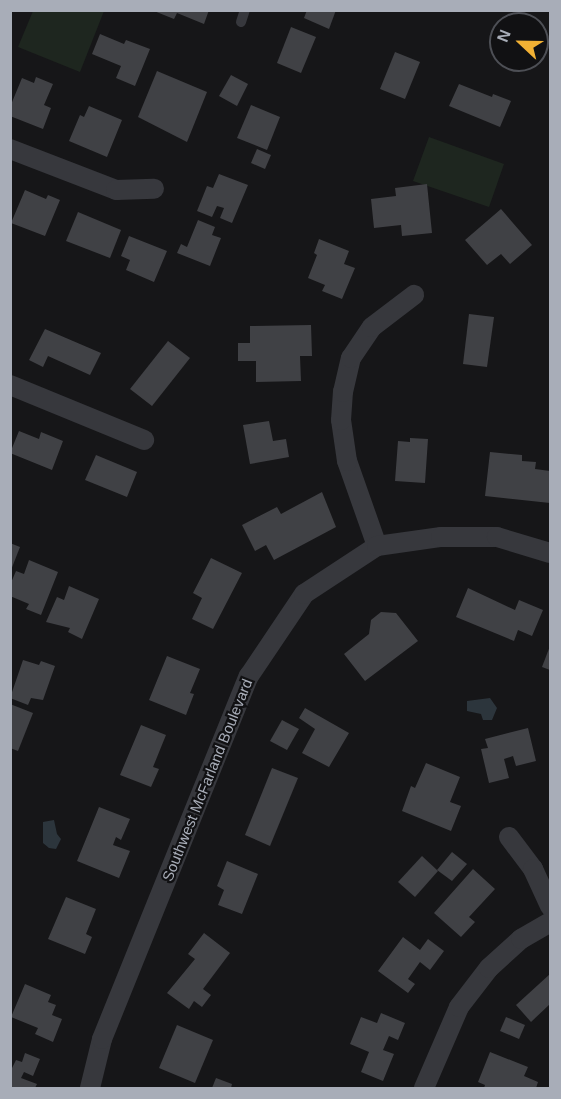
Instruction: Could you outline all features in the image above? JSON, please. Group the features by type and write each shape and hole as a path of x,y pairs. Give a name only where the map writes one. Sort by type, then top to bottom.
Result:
{"street":[{"path":"10,149 116,190 154,189"},
{"path":"377,546 348,461 341,420 343,392 351,358 372,327 414,295"},
{"path":"10,385 144,440"},
{"name":"Southwest McFarland Boulevard","path":"90,1089 102,1039 249,676 304,594 377,546 441,537 497,537 550,553"},
{"path":"509,837 533,869 550,906"},
{"path":"424,1089 459,1007 489,968 521,939 550,922"}],"lane":[{"path":"241,22 245,10"}],"shaded area":[{"path":"33,11 104,11 80,72 18,47"},
{"path":"429,137 504,164 489,207 413,181"},
{"path":"490,698 497,708 492,720 483,720 481,714 467,711 467,701"},
{"path":"54,820 57,834 61,839 56,849 49,848 43,843 43,822"}],"building":[{"path":"209,10 204,24 177,13 174,19 154,11"},
{"path":"307,10 336,10 329,29 304,18"},
{"path":"291,27 316,37 301,73 277,63"},
{"path":"100,34 124,44 126,40 150,49 135,86 116,78 121,66 92,54"},
{"path":"395,52 420,62 405,99 380,89"},
{"path":"157,71 207,92 187,142 138,117"},
{"path":"231,75 248,84 237,106 219,96"},
{"path":"36,77 53,84 44,105 51,108 43,129 10,116 10,107 22,78 34,83"},
{"path":"459,84 492,97 493,94 511,101 500,127 449,106"},
{"path":"251,105 280,117 267,150 237,138"},
{"path":"89,106 122,120 107,157 69,141 80,115 84,117"},
{"path":"257,149 271,155 265,169 251,163"},
{"path":"219,174 248,185 232,223 220,218 224,208 217,206 212,217 197,211 207,186 213,188"},
{"path":"427,184 432,233 402,236 401,225 374,228 371,199 396,196 395,188"},
{"path":"25,190 46,199 48,195 60,200 45,236 11,223"},
{"path":"501,209 532,245 510,264 501,254 487,265 465,240"},
{"path":"78,212 121,230 110,258 66,241"},
{"path":"198,220 215,227 212,235 221,238 210,266 177,253 181,244 187,247"},
{"path":"129,236 167,251 154,282 126,270 130,260 121,256"},
{"path":"319,239 349,251 344,264 355,268 342,299 322,291 325,285 308,278 317,255 314,253"},
{"path":"469,314 494,317 487,367 463,364"},
{"path":"311,325 312,356 300,356 301,381 256,382 256,361 238,361 238,343 250,343 250,326"},
{"path":"45,329 101,353 90,375 48,356 43,367 29,360"},
{"path":"168,341 190,358 152,406 130,389"},
{"path":"269,421 273,441 286,439 289,457 250,464 243,425"},
{"path":"19,431 39,439 41,432 63,441 52,470 10,453"},
{"path":"410,438 428,439 425,483 395,481 398,441 410,442"},
{"path":"490,452 522,455 522,461 536,462 535,469 550,471 550,503 485,496"},
{"path":"96,455 137,472 127,497 85,480"},
{"path":"322,492 336,527 274,560 266,545 255,551 242,525 277,507 281,514"},
{"path":"10,543 20,547 11,570 10,570"},
{"path":"211,558 242,573 213,629 192,619 202,598 193,593"},
{"path":"29,560 58,572 41,615 26,609 29,604 10,596 10,585 16,571 24,574"},
{"path":"69,586 99,599 82,639 68,632 70,628 46,622 57,597 64,600"},
{"path":"468,588 515,610 519,600 543,610 532,636 518,630 514,641 456,617"},
{"path":"381,612 396,613 418,641 365,681 344,654 369,634 371,620"},
{"path":"550,646 550,670 542,667"},
{"path":"167,656 200,669 190,693 194,694 186,715 149,700"},
{"path":"23,660 39,665 41,661 55,666 43,700 31,698 28,705 10,698"},
{"path":"10,704 33,713 18,751 10,748"},
{"path":"305,708 349,733 329,767 302,753 315,729 299,718"},
{"path":"282,720 299,729 287,750 270,741"},
{"path":"141,725 166,735 153,767 159,769 151,787 120,775"},
{"path":"528,728 536,761 516,766 513,756 504,759 509,778 489,783 481,749 488,748 485,739"},
{"path":"426,763 460,777 450,802 461,806 451,831 402,811 411,786 415,788"},
{"path":"272,768 298,778 270,846 245,835"},
{"path":"99,807 130,819 121,840 116,837 113,845 130,851 119,878 77,861"},
{"path":"452,852 467,864 452,881 437,870"},
{"path":"422,856 438,871 415,897 398,882"},
{"path":"227,861 258,874 242,914 218,905 224,890 217,886"},
{"path":"473,869 495,889 469,917 475,922 461,937 434,913"},
{"path":"66,897 96,909 86,934 92,937 85,954 48,939"},
{"path":"204,933 230,953 203,989 211,995 202,1007 194,1001 189,1009 167,993 195,959 188,954"},
{"path":"403,937 420,950 428,939 444,951 430,970 420,962 408,979 415,984 408,993 378,971"},
{"path":"550,974 550,1004 531,1022 516,1005"},
{"path":"25,984 51,995 48,1002 56,1005 52,1015 62,1019 53,1042 35,1034 38,1028 11,1017"},
{"path":"381,1013 405,1023 398,1040 389,1036 383,1050 394,1054 383,1081 361,1072 369,1052 350,1044 361,1017 377,1023"},
{"path":"506,1017 525,1025 519,1039 500,1031"},
{"path":"177,1025 213,1040 195,1083 159,1068"},
{"path":"490,1052 528,1067 524,1076 538,1082 536,1088 484,1088 485,1085 478,1082"},
{"path":"25,1053 40,1059 33,1076 24,1072 21,1078 37,1084 35,1088 10,1088 10,1072 16,1060 22,1062"},
{"path":"216,1078 232,1084 231,1088 212,1088"}]}
